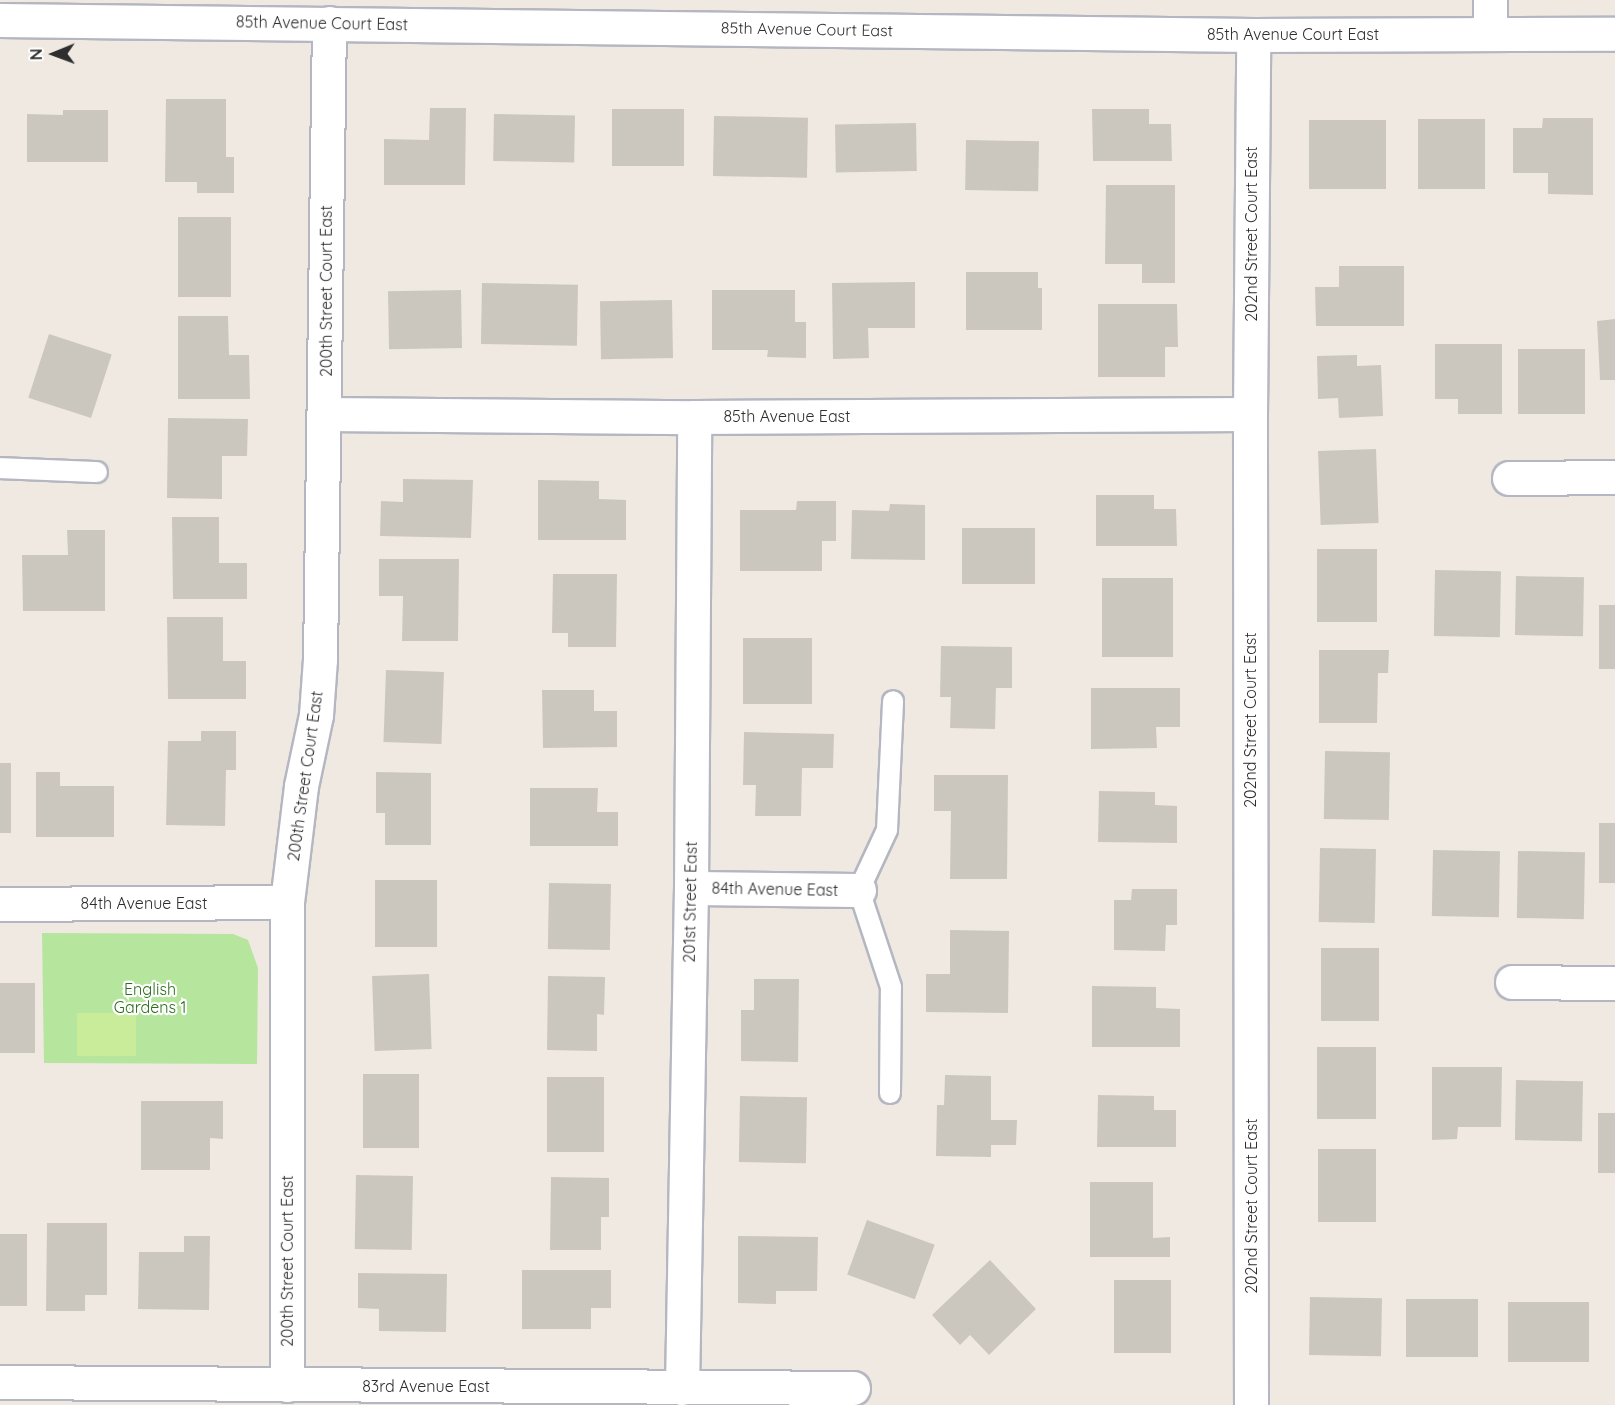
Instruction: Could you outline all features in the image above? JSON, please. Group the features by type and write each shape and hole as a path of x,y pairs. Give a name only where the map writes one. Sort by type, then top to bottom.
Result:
{"street":[{"path":"1490,0 1490,33"},
{"name":"85th Avenue Court East","path":"0,20 45,10 329,23 1253,35 1615,34"},
{"name":"200th Street Court East","path":"287,1385 287,902 301,786 316,715 325,414 329,23"},
{"name":"202nd Street Court East","path":"1251,1405 1250,414 1253,35"},
{"name":"85th Avenue East","path":"325,414 694,417 1250,414"},
{"name":"201st Street East","path":"682,1388 691,888 694,417"},
{"path":"1509,478 1615,477"},
{"name":"84th Avenue East","path":"691,888 859,890"},
{"name":"84th Avenue East","path":"0,904 287,902"},
{"path":"1512,982 1615,983"},
{"name":"83rd Avenue East","path":"0,1382 853,1388"}],"lane":[{"path":"0,468 97,472"},
{"path":"890,1093 891,987 859,890 887,830 893,701"}],"green space":[{"name":"English Gardens 1","path":"42,933 233,934 248,940 258,968 257,1064 44,1063"},
{"path":"77,1013 136,1013 136,1056 77,1056"}],"building":[{"path":"166,99 226,99 226,157 234,157 234,193 197,193 197,182 165,182"},
{"path":"430,108 466,108 465,185 384,185 384,139 429,140"},
{"path":"612,109 684,109 684,166 612,166"},
{"path":"1092,109 1149,109 1149,124 1171,124 1172,161 1093,161"},
{"path":"63,110 108,110 108,162 27,162 27,114 63,115"},
{"path":"494,114 575,115 574,162 493,161"},
{"path":"714,116 808,118 807,178 713,176"},
{"path":"1543,118 1593,118 1593,195 1548,194 1548,173 1513,173 1513,128 1542,128"},
{"path":"1418,119 1485,119 1485,189 1418,189"},
{"path":"1309,120 1386,120 1386,189 1309,189"},
{"path":"916,123 917,171 836,172 835,124"},
{"path":"966,140 1039,141 1038,191 965,190"},
{"path":"1106,185 1175,185 1175,283 1142,283 1142,264 1105,264"},
{"path":"178,217 231,217 231,297 178,297"},
{"path":"1339,266 1404,266 1404,326 1316,326 1315,287 1339,287"},
{"path":"966,272 1038,272 1038,288 1042,288 1042,330 966,330"},
{"path":"915,282 915,328 868,328 869,358 833,359 832,283"},
{"path":"482,283 578,285 577,346 481,344"},
{"path":"461,290 462,348 389,349 388,291"},
{"path":"712,290 795,290 795,322 806,322 806,358 767,357 768,350 712,350"},
{"path":"672,300 673,358 601,359 600,301"},
{"path":"1098,304 1177,304 1178,347 1165,347 1165,377 1098,377"},
{"path":"178,316 228,316 229,355 249,355 250,399 178,399"},
{"path":"1615,319 1615,380 1600,380 1597,321"},
{"path":"49,334 112,354 91,418 28,398"},
{"path":"1435,344 1502,344 1502,414 1458,414 1458,399 1435,399"},
{"path":"1518,349 1585,349 1585,414 1518,414"},
{"path":"1357,355 1357,366 1381,365 1383,416 1339,418 1338,398 1318,399 1317,356"},
{"path":"168,418 248,419 247,456 222,456 222,499 167,498"},
{"path":"1376,449 1379,523 1321,525 1318,451"},
{"path":"403,479 473,480 471,538 380,536 381,501 403,502"},
{"path":"538,480 599,481 599,499 626,500 626,540 538,540"},
{"path":"1096,495 1154,495 1154,509 1176,509 1177,546 1096,546"},
{"path":"797,501 836,501 836,541 822,541 822,571 740,571 740,510 796,510"},
{"path":"890,504 925,505 925,560 851,559 852,510 889,511"},
{"path":"172,517 219,517 219,563 247,563 247,599 173,599"},
{"path":"962,528 1035,528 1035,584 962,584"},
{"path":"67,530 105,530 105,611 23,611 22,555 68,555"},
{"path":"1317,549 1377,549 1377,622 1317,622"},
{"path":"379,559 459,559 458,641 402,641 403,596 379,596"},
{"path":"1435,570 1501,571 1500,637 1434,636"},
{"path":"553,574 617,574 616,647 568,647 568,633 552,633"},
{"path":"1516,576 1584,577 1583,636 1515,635"},
{"path":"1102,578 1173,578 1173,657 1102,657"},
{"path":"1599,605 1615,605 1615,669 1599,669"},
{"path":"167,617 223,617 223,661 246,661 246,699 168,699"},
{"path":"743,638 812,638 812,704 743,704"},
{"path":"941,646 1012,647 1012,688 996,688 995,729 950,728 951,697 940,697"},
{"path":"1319,650 1389,650 1388,673 1378,673 1377,723 1319,723"},
{"path":"386,670 444,672 441,744 383,742"},
{"path":"1091,688 1180,688 1180,727 1156,727 1157,748 1091,749"},
{"path":"542,690 594,690 594,711 617,711 617,747 543,748"},
{"path":"201,731 236,731 236,770 226,770 225,826 166,825 168,741 201,741"},
{"path":"744,732 834,734 833,768 802,768 801,816 755,816 756,785 743,785"},
{"path":"1325,751 1390,752 1389,820 1324,819"},
{"path":"0,763 11,763 11,833 0,833"},
{"path":"36,772 60,772 60,786 114,786 114,837 36,837"},
{"path":"376,772 431,773 431,845 385,845 385,813 376,813"},
{"path":"934,775 1008,775 1007,879 950,879 951,811 934,811"},
{"path":"530,788 598,788 597,812 618,812 618,846 530,846"},
{"path":"1099,791 1155,792 1155,805 1177,806 1177,843 1098,842"},
{"path":"1599,823 1615,823 1615,883 1599,883"},
{"path":"1320,848 1376,849 1375,923 1319,922"},
{"path":"1433,850 1500,851 1499,917 1432,916"},
{"path":"1518,851 1585,852 1584,919 1517,918"},
{"path":"375,880 437,880 437,947 375,947"},
{"path":"549,883 611,884 610,950 548,949"},
{"path":"1132,889 1177,889 1177,925 1166,925 1165,951 1114,950 1114,900 1131,900"},
{"path":"950,930 1009,931 1008,1013 926,1012 926,974 950,974"},
{"path":"1321,948 1379,948 1379,1021 1321,1021"},
{"path":"429,974 432,1049 375,1051 372,976"},
{"path":"548,976 605,977 604,1015 597,1014 597,1051 547,1050"},
{"path":"754,979 799,979 798,1062 741,1061 741,1010 754,1010"},
{"path":"0,983 35,983 35,1053 0,1053"},
{"path":"1092,986 1156,987 1156,1008 1180,1009 1180,1047 1092,1047"},
{"path":"1317,1047 1376,1047 1376,1119 1317,1119"},
{"path":"1432,1067 1502,1067 1501,1127 1458,1127 1457,1139 1432,1140"},
{"path":"363,1074 419,1074 419,1148 363,1148"},
{"path":"945,1075 991,1076 991,1120 1017,1120 1016,1145 991,1145 991,1157 936,1156 937,1105 944,1105"},
{"path":"547,1077 604,1077 604,1152 547,1152"},
{"path":"1516,1080 1583,1081 1582,1141 1515,1140"},
{"path":"1098,1095 1154,1096 1154,1110 1176,1110 1176,1147 1097,1147"},
{"path":"740,1096 807,1097 806,1163 739,1162"},
{"path":"141,1101 223,1101 223,1139 210,1138 210,1170 141,1170"},
{"path":"1598,1113 1615,1113 1615,1173 1598,1173"},
{"path":"1318,1149 1376,1149 1376,1222 1318,1222"},
{"path":"356,1175 413,1176 412,1250 355,1249"},
{"path":"551,1177 609,1178 609,1217 601,1217 601,1250 550,1250"},
{"path":"1090,1182 1153,1182 1153,1238 1170,1237 1170,1257 1090,1257"},
{"path":"867,1220 935,1245 915,1299 847,1275"},
{"path":"47,1223 107,1223 107,1295 85,1295 85,1311 46,1311"},
{"path":"0,1234 27,1234 27,1306 0,1306"},
{"path":"184,1236 210,1236 209,1310 138,1309 139,1252 184,1252"},
{"path":"738,1236 818,1237 817,1291 776,1291 776,1304 738,1303"},
{"path":"990,1260 1036,1309 989,1355 970,1335 960,1345 932,1315"},
{"path":"522,1270 611,1270 611,1308 591,1308 591,1329 522,1329"},
{"path":"358,1273 447,1274 446,1332 379,1331 379,1309 358,1308"},
{"path":"1114,1280 1171,1280 1171,1353 1114,1353"},
{"path":"1310,1297 1382,1298 1381,1356 1309,1355"},
{"path":"1406,1299 1478,1299 1478,1357 1406,1357"},
{"path":"1508,1302 1589,1302 1589,1362 1508,1362"}]}
